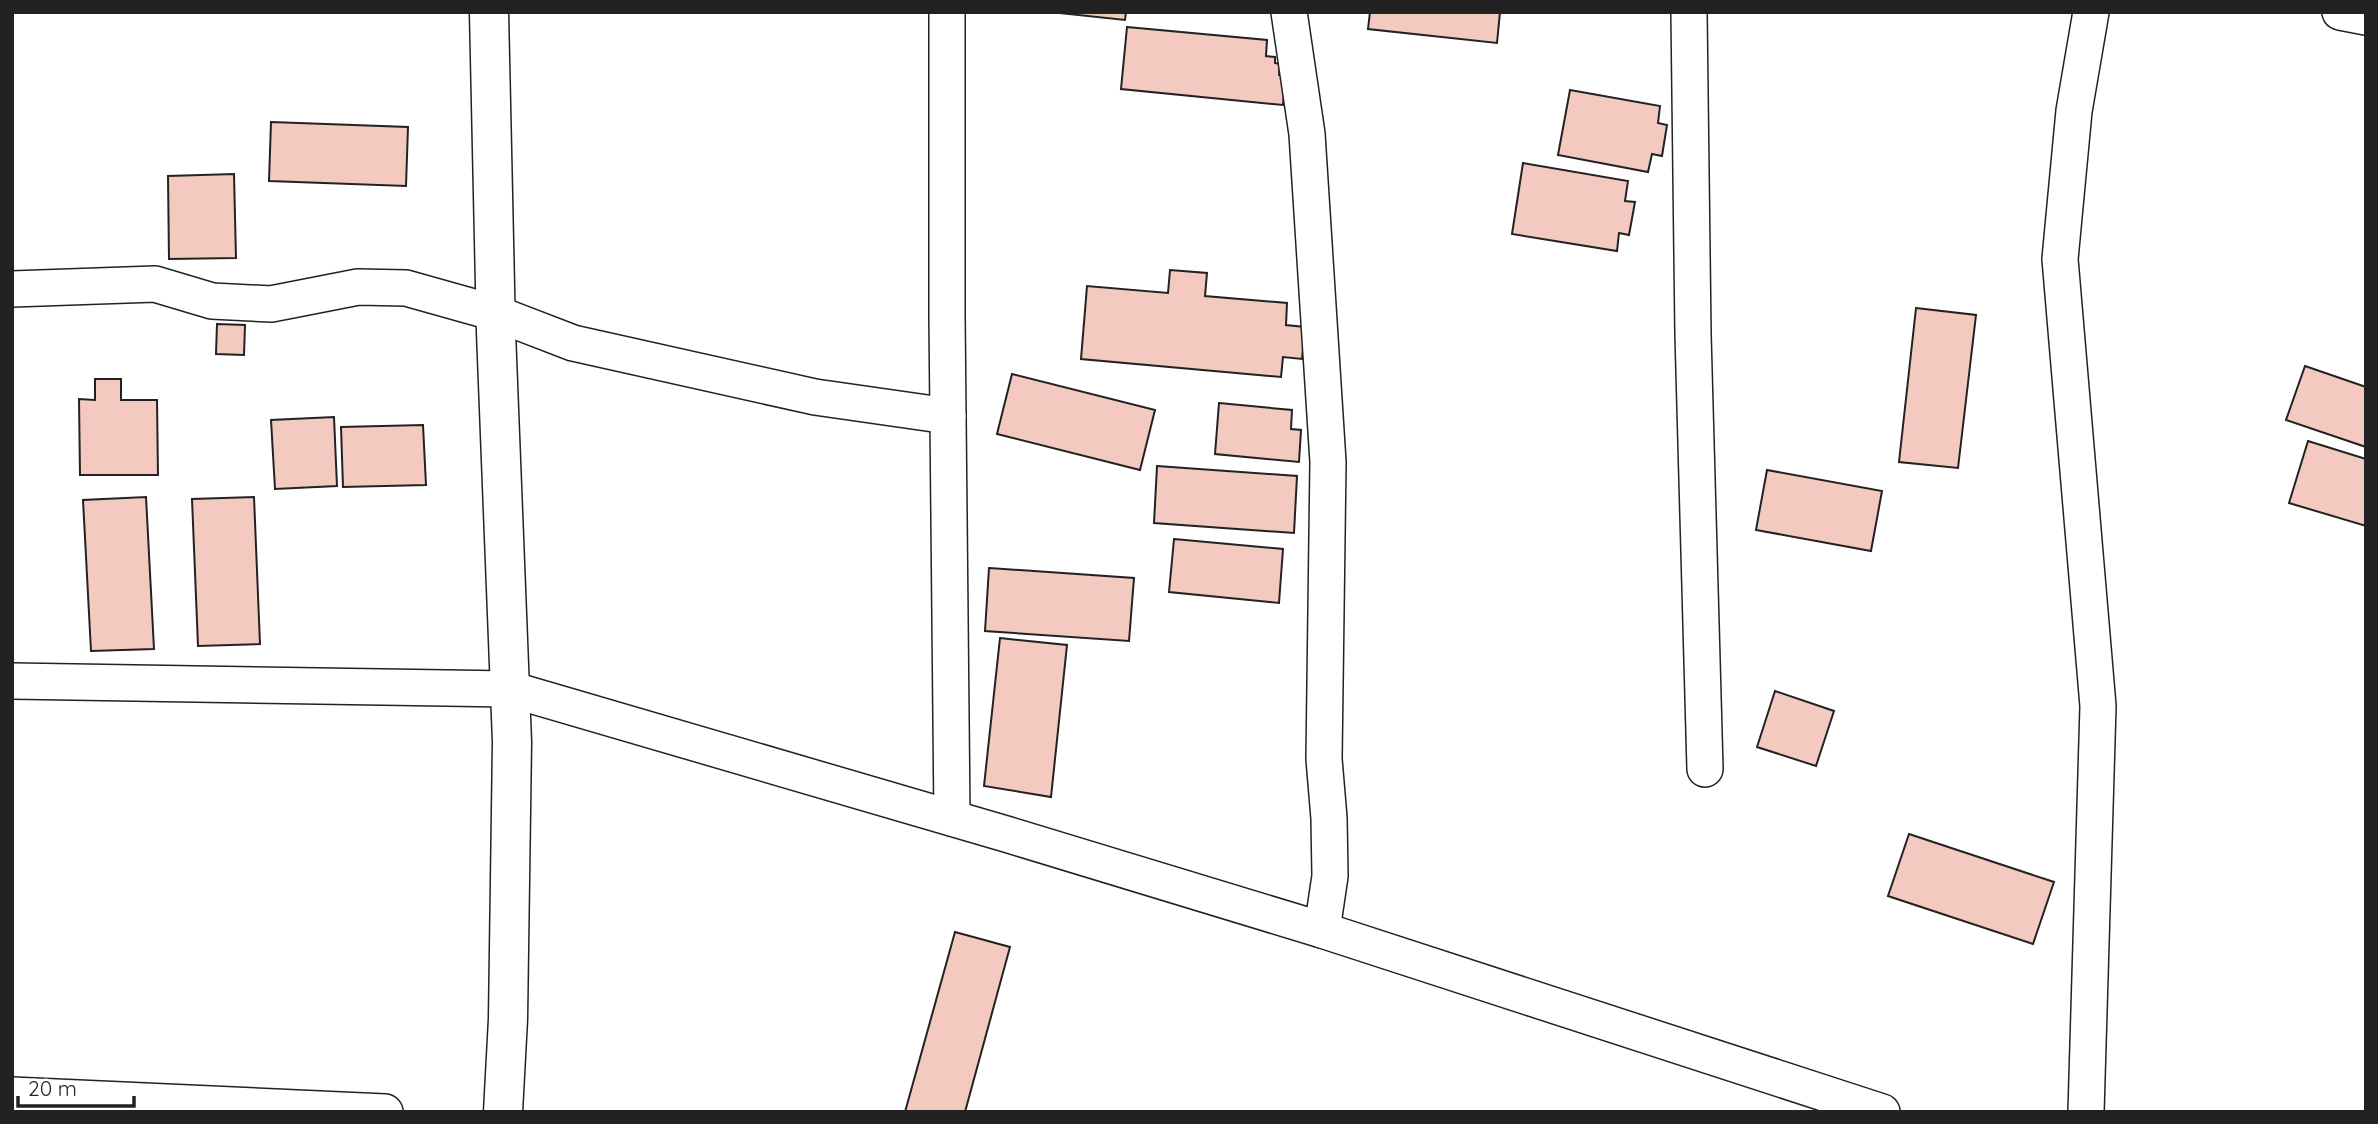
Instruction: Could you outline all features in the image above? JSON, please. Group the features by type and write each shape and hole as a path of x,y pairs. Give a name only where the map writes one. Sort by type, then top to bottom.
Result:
{"street":[{"path":"489,12 495,313 512,742 508,1019 502,1112"},
{"path":"947,12 952,818"},
{"path":"1289,12 1307,134 1328,462 1324,759 1330,876 1322,930"},
{"path":"1689,12 1693,334 1705,769"},
{"path":"2086,1112 2098,706 2060,259 2074,111 2091,12"},
{"path":"2340,12 2366,17"},
{"path":"12,289 155,284 212,301 271,304 358,287 406,288 495,313 573,343 815,397 948,416"},
{"path":"12,681 510,689 1322,930 1819,1102 1882,1112"},
{"path":"12,1096 385,1112"}],"building":[{"path":"1050,12 1126,12 1125,20"},
{"path":"1370,12 1500,12 1497,43 1368,29"},
{"path":"1127,27 1267,40 1266,56 1275,57 1275,63 1280,64 1279,75 1285,76 1283,105 1121,89"},
{"path":"1570,90 1660,106 1658,123 1667,125 1662,156 1652,154 1648,172 1558,155"},
{"path":"271,122 408,127 406,186 269,181"},
{"path":"1523,163 1628,181 1625,201 1635,202 1629,235 1619,233 1617,251 1512,234"},
{"path":"234,174 236,258 169,259 168,176"},
{"path":"1170,270 1207,273 1205,296 1287,303 1286,325 1305,327 1302,359 1283,357 1281,377 1081,359 1087,286 1168,293"},
{"path":"1916,308 1976,315 1958,468 1899,462"},
{"path":"217,324 245,325 244,355 216,354"},
{"path":"2305,366 2366,387 2366,447 2286,420"},
{"path":"1012,374 1155,410 1140,470 997,434"},
{"path":"95,379 121,379 121,400 157,400 158,475 80,475 79,399 95,400"},
{"path":"1219,403 1292,410 1291,429 1301,430 1299,462 1215,454"},
{"path":"334,417 337,486 275,489 271,420"},
{"path":"423,425 426,485 343,487 341,427"},
{"path":"2308,441 2366,459 2366,526 2289,503"},
{"path":"1157,466 1297,476 1294,533 1154,523"},
{"path":"1767,470 1882,491 1871,551 1756,530"},
{"path":"146,497 154,649 91,651 83,500"},
{"path":"254,497 260,644 198,646 192,499"},
{"path":"1174,539 1283,549 1279,603 1169,592"},
{"path":"989,568 1134,578 1129,641 985,631"},
{"path":"1000,638 1067,645 1051,797 984,786"},
{"path":"1775,691 1834,711 1816,766 1757,747"},
{"path":"1909,834 2054,882 2033,944 1888,896"},
{"path":"955,932 1010,947 965,1112 905,1112"}]}
